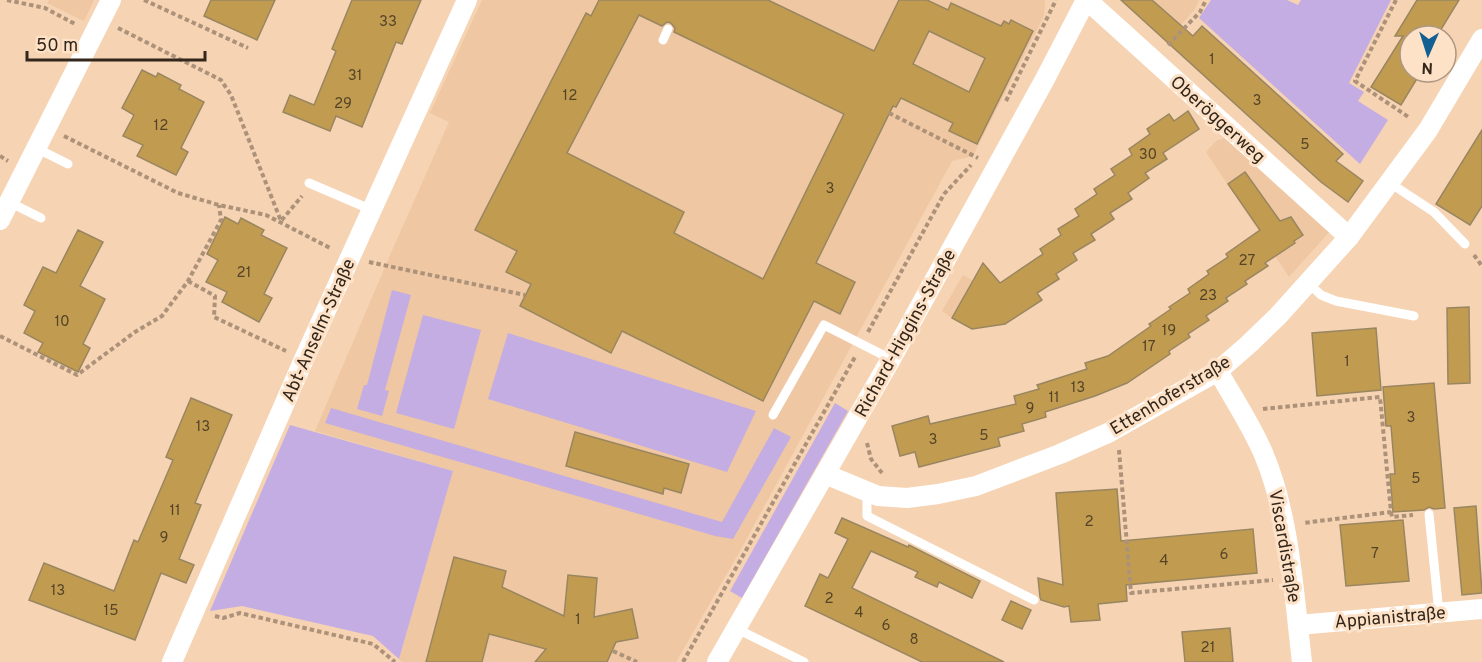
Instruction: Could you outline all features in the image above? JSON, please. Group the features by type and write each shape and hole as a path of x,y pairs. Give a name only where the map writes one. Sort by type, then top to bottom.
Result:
{"street":[{"path":"0,220 111,0"},
{"name":"Abt-Anselm-Straße","path":"172,662 304,359 467,0"},
{"name":"Oberöggerweg","path":"1086,0 1349,237"},
{"name":"Richard-Higgins-Straße","path":"717,662 735,627 891,359 1086,0"},
{"name":"Ettenhoferstraße","path":"825,474 878,496 907,498 976,486 1060,454 1117,428 1218,371 1249,344 1349,237 1428,130 1482,39"},
{"name":"Viscardistraße","path":"1218,371 1264,454 1277,491 1292,579 1302,662"},
{"name":"Appianistraße","path":"1298,625 1482,609"}],"lane":[{"path":"663,40 668,29"},
{"path":"36,148 68,164"},
{"path":"309,183 372,210"},
{"path":"1390,183 1434,212 1446,230 1465,244"},
{"path":"9,202 41,218"},
{"path":"1308,283 1321,295 1336,301 1414,316"},
{"path":"774,415 824,325 891,359"},
{"path":"867,492 867,516 1034,600"},
{"path":"1429,514 1438,613"},
{"path":"735,627 804,662"}],"path":[{"path":"7,0 45,8 98,27 221,80 231,95 281,221"},
{"path":"144,0 248,48"},
{"path":"1154,60 1200,12 1206,0"},
{"path":"1396,0 1355,81 1428,130"},
{"path":"1195,9 1200,12"},
{"path":"889,113 978,158"},
{"path":"47,128 178,193 281,221 350,259 525,295"},
{"path":"281,221 307,189 309,183"},
{"path":"0,336 77,375 135,332 162,316 188,281 221,220 219,205"},
{"path":"188,281 215,296 214,317 304,359"},
{"path":"1241,411 1380,397 1392,517 1429,514"},
{"path":"853,425 867,436 867,450 884,475"},
{"path":"1117,428 1131,593 1292,579"},
{"path":"1284,525 1391,512"},
{"path":"192,613 223,618 240,613 373,644 395,662"},
{"path":"613,651 637,662"}],"shaded area":[{"path":"49,0 94,0 84,21 47,3"},
{"path":"482,0 1045,0 1044,16 973,156 952,161 740,551 676,662 402,662 399,659 453,471 315,431 449,122 430,113"},
{"path":"1121,0 1199,0 1195,9 1167,41"},
{"path":"1211,0 1287,0 1298,5 1301,0 1391,0 1349,83 1364,92 1358,101 1388,120 1360,164 1199,18"},
{"path":"1227,137 1332,229 1289,277 1206,152 1216,141"},
{"path":"963,275 993,292 952,318 942,311"},
{"path":"392,290 411,295 385,390 389,391 382,416 357,409 364,385 367,385"},
{"path":"423,315 481,330 454,429 396,413"},
{"path":"508,333 756,411 727,472 488,399"},
{"path":"835,403 848,411 742,598 730,591"},
{"path":"331,408 722,522 774,428 791,437 733,539 715,536 325,423"},
{"path":"290,425 453,471 399,659 373,636 242,606 210,611"}],"building":[{"path":"211,0 275,0 257,40 204,16"},
{"path":"352,0 421,0 402,44 396,42 362,127 336,116 330,131 283,112 290,95 314,105 336,51 332,49"},
{"path":"599,0 768,0 874,51 899,0 927,0 948,10 951,3 1001,26 1004,21 1009,24 1011,20 1033,31 977,144 949,131 953,123 901,98 896,107 893,106 816,263 855,282 840,314 814,301 763,401 622,331 611,353 520,306 531,284 506,272 517,251 475,230 586,13 591,16","holes":["639,15 662,26 667,22 671,23 675,28 674,32 844,114 763,279 674,233 684,212 567,153","929,31 985,58 969,92 913,64"]},
{"path":"1121,0 1152,0 1193,36 1202,26 1343,154 1336,161 1363,181 1348,202 1321,182"},
{"path":"1417,0 1459,0 1444,24 1402,24"},
{"path":"1398,44 1398,84 1414,84 1401,105 1371,87"},
{"path":"142,70 156,77 158,73 181,85 179,89 204,102 181,148 188,152 176,175 137,156 143,145 123,136 134,115 122,108"},
{"path":"1188,111 1199,129 1163,153 1167,159 1145,173 1149,178 1128,193 1132,199 1110,213 1114,219 1091,234 1095,240 1073,253 1077,260 1056,274 1059,279 1037,293 1042,300 1005,324 972,329 952,318 983,263 1000,283 1043,254 1040,249 1061,235 1058,229 1079,216 1075,209 1097,194 1094,189 1115,175 1111,169 1132,155 1129,149 1150,134 1147,129 1169,114 1174,121"},
{"path":"1482,130 1482,206 1470,225 1436,204"},
{"path":"1245,172 1280,221 1291,217 1303,235 1265,263 1268,266 1245,281 1247,284 1226,298 1228,301 1206,316 1209,320 1188,334 1190,337 1169,351 1170,354 1127,383 1045,412 1046,417 1022,424 1024,431 998,438 1000,446 919,467 915,452 900,456 892,426 928,416 930,424 1016,404 1014,396 1039,389 1037,385 1087,369 1085,363 1108,356 1151,326 1149,324 1171,309 1169,307 1190,293 1188,289 1209,274 1207,271 1228,257 1226,254 1260,230 1228,184"},
{"path":"225,217 238,224 241,218 264,230 261,235 287,248 264,294 272,298 259,322 222,302 227,292 206,282 218,260 207,254"},
{"path":"78,230 103,242 80,286 105,299 83,344 90,348 78,372 38,352 43,343 24,333 35,311 24,305 43,267 56,273"},
{"path":"1469,307 1470,383 1448,384 1447,308"},
{"path":"1376,328 1381,390 1317,396 1312,333"},
{"path":"1434,383 1445,508 1429,507 1424,510 1393,512 1390,474 1395,474 1391,426 1386,426 1383,387"},
{"path":"191,398 232,415 195,503 201,505 179,559 194,565 186,583 161,573 135,640 29,600 44,563 114,591 134,540 138,542 173,460 166,457"},
{"path":"575,432 689,464 681,493 664,488 663,494 566,466"},
{"path":"1117,489 1121,541 1253,529 1257,573 1126,585 1127,601 1098,604 1100,620 1071,622 1069,606 1064,607 1041,600 1040,597 1038,578 1063,585 1056,493"},
{"path":"1476,506 1482,593 1462,595 1454,508"},
{"path":"842,518 908,547 909,545 980,581 972,598 939,582 937,587 915,577 918,572 871,551 852,588 1004,662 922,662 805,606 820,574 828,578 848,539 835,533"},
{"path":"1403,520 1409,581 1346,586 1340,525"},
{"path":"454,557 506,571 502,587 564,616 568,575 597,578 594,617 632,609 638,638 616,642 607,662 535,662 546,649 489,634 482,662 426,662"},
{"path":"1011,601 1031,610 1022,629 1002,620"},
{"path":"1230,628 1233,662 1185,662 1182,632"}]}
